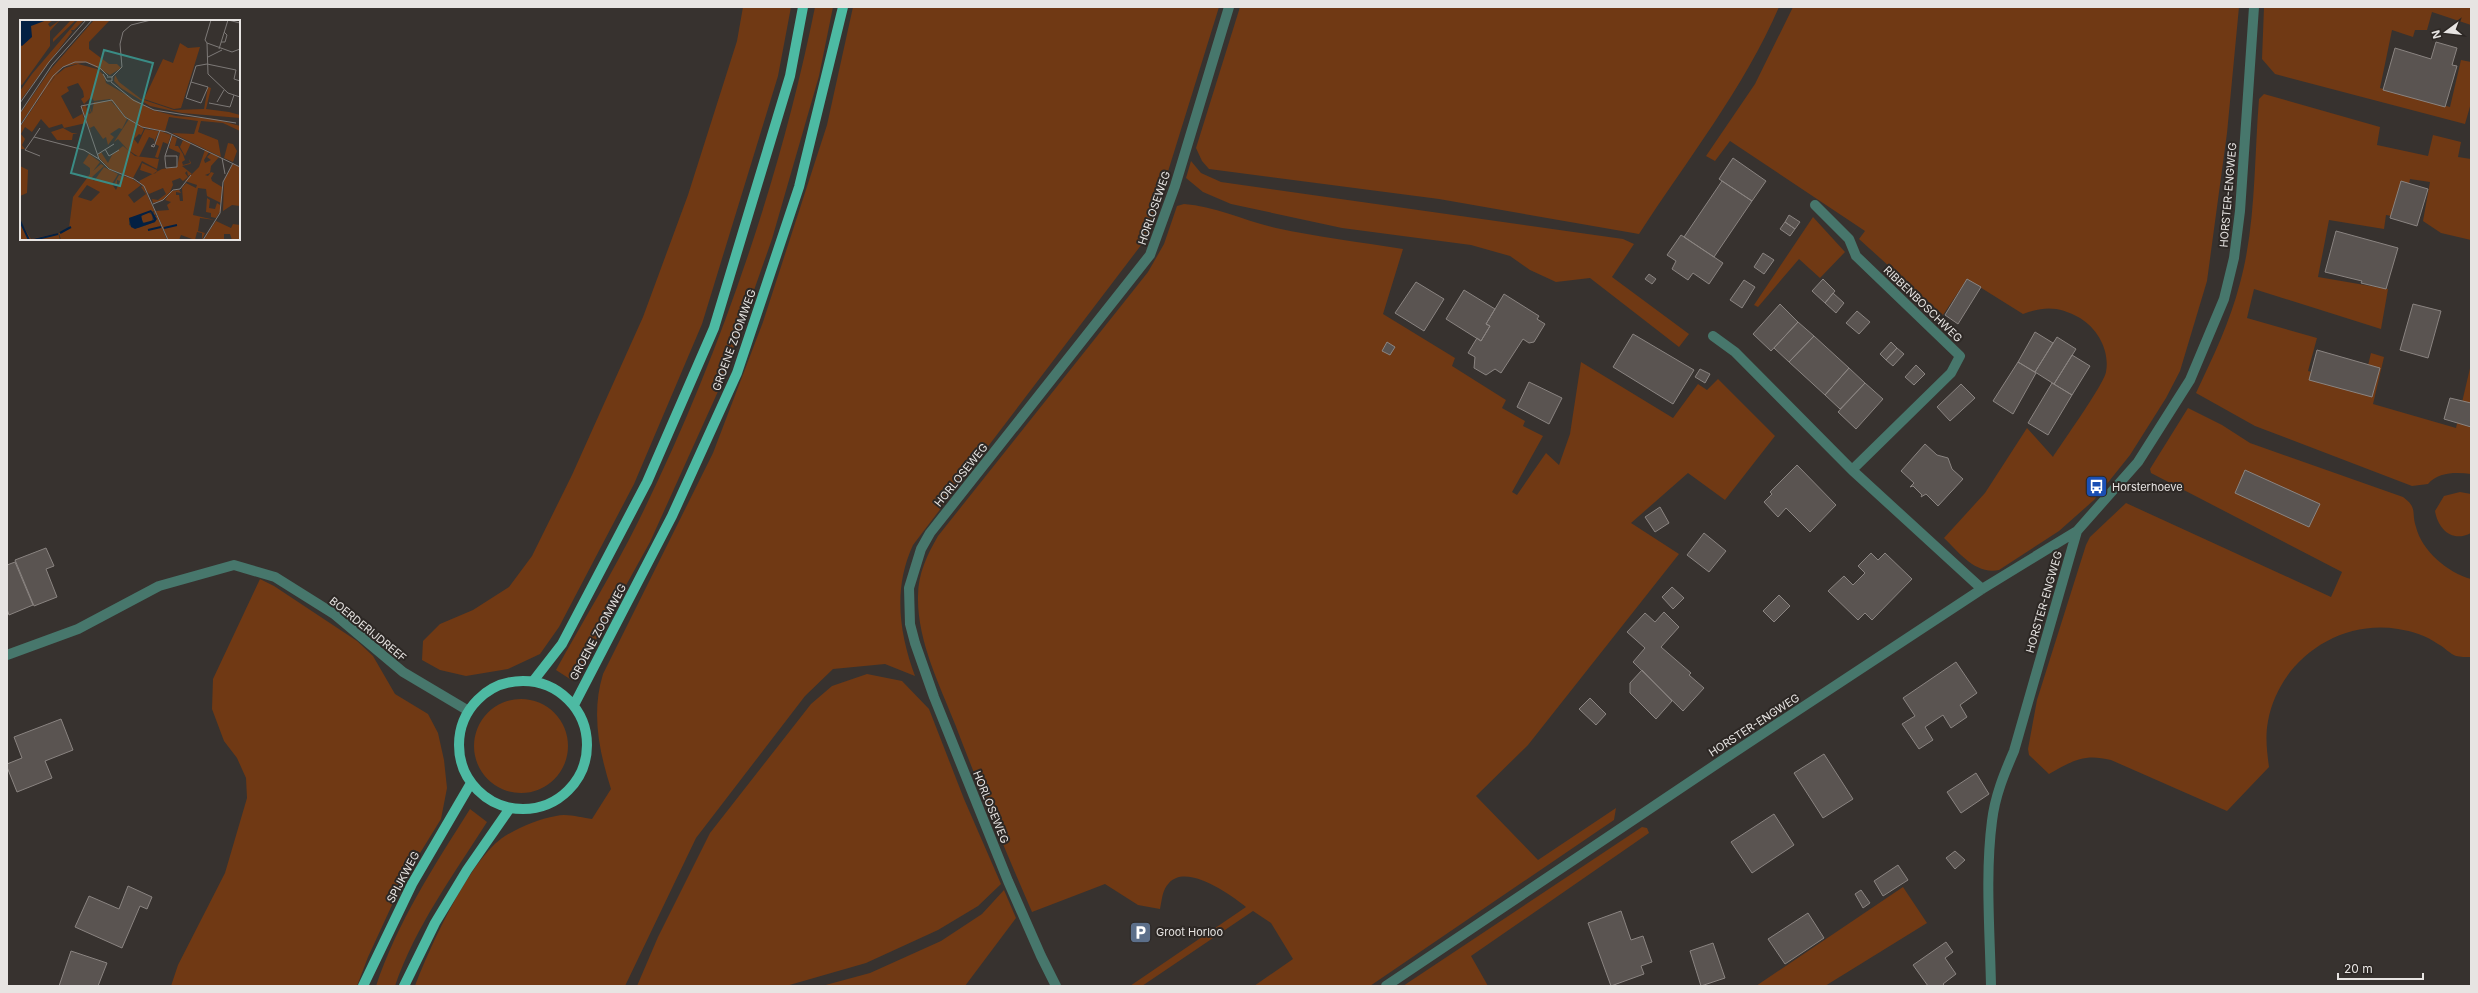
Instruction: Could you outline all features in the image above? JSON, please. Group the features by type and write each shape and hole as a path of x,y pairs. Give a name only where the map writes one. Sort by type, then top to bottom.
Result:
{"main road":[{"path":"534,680 562,644 647,482 714,328 790,76 803,7"},
{"name":"GROENE ZOOMWEG","path":"574,704 672,516 737,373 799,187 843,7"},
{"path":"534,680 556,689 574,704 583,722 587,741 586,760 578,779 565,794 549,804 529,809 510,808 488,799 471,783 459,760 458,734 467,710 485,692 508,681 534,680"},
{"name":"SPIJKWEG","path":"363,986 412,884 471,783"},
{"path":"404,986 434,922 467,870 510,808"}],"street":[{"name":"HORLOSEWEG","path":"1056,986 1008,881 934,697 910,624 909,588 921,549 930,533 1150,255 1175,186 1229,7"},
{"name":"HORSTER-ENGWEG","path":"1386,986 1982,589 2077,530 2138,462 2190,380 2224,299 2234,258 2240,212 2254,7"},
{"name":"RIBBENBOSCHWEG","path":"1815,205 1849,239 1856,256 1960,356 1951,373 1852,470"},
{"path":"1713,336 1735,352 1852,470 1982,589"},
{"name":"HORSTER-ENGWEG","path":"1991,986 1990,856 1992,821 2000,784 2014,751 2077,530"},
{"name":"BOERDERIJDREEF","path":"7,655 78,629 159,586 234,565 275,577 334,614 403,672 467,710"}],"shaded area":[{"path":"743,7 791,7 778,76 702,324 634,484 559,627 540,654 508,669 466,676 440,670 422,660 423,641 440,624 473,610 509,587 532,556 572,475 643,317 688,195 737,41"},
{"path":"815,7 833,7 819,76 772,239 720,387 650,542 573,681 556,670 628,541 667,461 694,399 743,270 784,139 801,73"},
{"path":"853,7 1219,7 1148,236 913,545 903,578 900,610 905,643 915,676 885,664 833,669 805,696 696,838 625,986 415,986 430,949 452,905 478,863 492,847 505,836 543,819 565,815 592,819 611,789 600,746 597,718 599,689 603,674 713,453 763,322 827,125"},
{"path":"1240,7 1779,7 1765,37 1732,95 1639,234 1439,199 1209,169 1202,161 1196,148"},
{"path":"1793,7 2239,7 2227,133 2207,281 2180,371 2166,398 2130,455 2094,500 2059,531 1999,570 1990,571 1975,566 1962,556 1944,538 1985,493 2027,428 2053,457 2104,379 2107,364 2104,349 2097,334 2080,318 2065,311 2052,308 2031,311 2023,314 1967,279 1943,315 1859,239 1865,231 1730,141 1715,161 1706,156 1755,84"},
{"path":"2264,7 2471,7 2471,25 2432,12 2427,30 2415,30 2413,37 2392,30 2380,88 2450,107 2461,60 2471,62 2471,103 2465,124 2275,74 2262,59"},
{"path":"2264,94 2380,127 2377,145 2428,156 2433,135 2461,142 2458,157 2471,159 2471,240 2441,233 2423,221 2430,182 2410,179 2403,218 2386,215 2384,229 2329,220 2318,277 2388,289 2381,329 2254,289 2247,318 2317,338 2308,371 2363,386 2371,353 2384,357 2373,404 2456,428 2471,364 2471,474 2459,473 2442,475 2432,480 2428,484 2412,486 2255,426 2196,393 2215,353 2240,283 2252,215 2259,99"},
{"path":"1191,161 1201,173 1221,182 1623,239 1634,244 1612,277 1689,334 1679,347 1590,278 1556,282 1530,270 1510,256 1471,245 1342,228 1231,204 1203,192 1186,178"},
{"path":"1184,204 1196,205 1219,211 1276,228 1323,237 1403,249 1383,314 1455,358 1452,366 1506,400 1502,408 1525,421 1523,426 1543,436 1512,492 1517,495 1546,453 1559,465 1570,434 1581,362 1673,418 1698,384 1707,390 1718,379 1775,436 1725,500 1688,473 1631,523 1679,554 1528,745 1476,796 1538,860 1616,808 1614,820 1370,986 1254,986 1293,959 1271,923 1253,911 1142,986 1130,986 1246,907 1220,889 1197,879 1187,877 1177,878 1169,883 1164,892 1160,909 1138,905 1105,884 1032,912 992,818 936,677 921,629 918,588 921,572 930,550 938,536 1148,272 1164,244 1177,206"},
{"path":"1813,217 1845,252 1820,278 1799,259 1758,307 1754,305"},
{"path":"2188,408 2222,425 2250,443 2403,497 2411,504 2419,536 2430,552 2437,560 2454,572 2471,579 2471,657 2456,656 2424,636 2398,629 2376,628 2354,631 2333,638 2315,649 2298,663 2285,680 2274,699 2268,721 2266,739 2269,767 2227,811 2111,760 2102,758 2093,757 2078,760 2049,774 2029,755 2028,749 2037,700 2086,545 2090,537 2126,503 2331,597 2342,572 2151,473 2150,469"},
{"path":"2460,492 2471,494 2471,533 2464,536 2452,535 2443,529 2439,523 2435,511 2444,496"},
{"path":"260,579 274,586 357,641 373,656 395,694 428,714 438,733 444,760 447,788 441,819 404,879 368,957 357,986 171,986 178,965 225,873 247,798 246,778 237,758 224,741 212,709 213,679"},
{"path":"867,674 902,681 929,709 964,799 1001,884 978,906 938,930 866,963 786,986 637,986 658,937 710,833 811,704 832,686"},
{"path":"521,699 539,703 554,713 564,728 568,746 564,764 554,779 539,789 521,793 503,789 488,779 478,764 474,746 478,728 488,713 503,703"},
{"path":"470,809 487,822 424,922 403,964 395,986 376,986 394,940 405,917 430,873"},
{"path":"1642,827 1647,828 1649,833 1471,956 1488,986 1403,986"},
{"path":"1903,887 1927,923 1825,986 1756,986"},
{"path":"1004,890 1016,918 965,986 822,986 870,973 941,941 982,914"}],"building":[{"path":"2436,42 2457,48 2452,65 2457,66 2445,107 2383,90 2395,48 2431,59"},
{"path":"1733,158 1766,181 1752,201 1719,179"},
{"path":"1722,181 1752,201 1714,257 1684,237"},
{"path":"2401,181 2428,189 2417,226 2390,218"},
{"path":"1789,215 1800,222 1795,229 1785,222"},
{"path":"1785,222 1795,229 1790,236 1780,229"},
{"path":"2336,231 2398,248 2386,289 2361,283 2362,281 2325,272"},
{"path":"1681,235 1723,263 1709,284 1693,273 1688,280 1672,269 1676,261 1667,255"},
{"path":"1763,253 1774,260 1764,274 1754,267"},
{"path":"1649,274 1656,279 1652,284 1645,279"},
{"path":"1823,279 1835,291 1825,303 1812,291"},
{"path":"1967,279 1981,287 1958,324 1945,315"},
{"path":"1744,280 1755,287 1742,308 1730,300"},
{"path":"1416,282 1444,299 1424,331 1395,313"},
{"path":"1464,290 1495,309 1486,324 1490,326 1481,341 1446,319"},
{"path":"1833,293 1844,303 1836,313 1825,303"},
{"path":"1504,294 1539,316 1537,319 1545,324 1534,342 1529,343 1523,339 1501,373 1495,369 1486,375 1474,368 1475,357 1468,353 1477,338 1481,341 1490,326 1486,324"},
{"path":"1780,304 1798,322 1771,351 1753,334"},
{"path":"2413,304 2441,311 2428,358 2400,350"},
{"path":"1857,311 1870,322 1859,334 1846,323"},
{"path":"1798,322 1814,336 1789,362 1774,348"},
{"path":"2035,332 2053,343 2035,372 2018,362"},
{"path":"1633,334 1694,370 1673,404 1613,367"},
{"path":"1814,336 1849,368 1825,395 1789,362"},
{"path":"2057,337 2076,349 2054,384 2035,372"},
{"path":"1387,342 1395,347 1390,355 1382,351"},
{"path":"1891,342 1897,348 1886,360 1880,354"},
{"path":"1897,348 1904,354 1893,366 1886,360"},
{"path":"2317,350 2380,368 2372,397 2309,380"},
{"path":"2072,355 2090,366 2072,395 2054,384"},
{"path":"2018,362 2036,373 2013,414 1993,401"},
{"path":"1916,365 1925,374 1914,385 1905,377"},
{"path":"1849,368 1865,383 1840,409 1825,395"},
{"path":"1700,369 1710,374 1705,383 1695,377"},
{"path":"1529,382 1562,398 1549,424 1517,407"},
{"path":"1865,383 1883,399 1856,429 1838,412"},
{"path":"2052,383 2072,395 2048,435 2028,423"},
{"path":"1961,384 1975,398 1950,421 1937,407"},
{"path":"2450,398 2471,403 2471,427 2444,419"},
{"path":"1925,444 1937,455 1948,458 1952,469 1963,479 1938,506 1926,494 1921,497 1922,495 1913,486 1910,487 1914,483 1901,471"},
{"path":"1797,465 1836,505 1810,532 1786,508 1778,517 1764,502 1772,494 1770,492"},
{"path":"2245,470 2320,504 2309,527 2235,493"},
{"path":"1660,507 1669,523 1655,532 1645,517"},
{"path":"1704,533 1726,551 1709,572 1687,555"},
{"path":"46,548 54,566 46,569 57,597 34,606 15,560"},
{"path":"1871,553 1878,560 1885,553 1912,579 1872,620 1865,613 1858,620 1828,591 1844,576 1853,585 1865,573 1858,566"},
{"path":"15,562 33,605 9,615 7,609 7,565"},
{"path":"1672,587 1684,598 1673,609 1662,597"},
{"path":"1779,595 1790,606 1774,622 1763,611"},
{"path":"1664,612 1679,627 1661,647 1691,673 1689,675 1704,688 1683,711 1633,662 1645,648 1627,632 1645,613 1655,622"},
{"path":"1956,662 1977,693 1960,705 1967,717 1951,728 1943,715 1925,727 1933,740 1919,749 1902,724 1915,716 1903,698"},
{"path":"1642,670 1672,701 1656,719 1630,693 1630,683"},
{"path":"1590,698 1606,714 1596,725 1579,709"},
{"path":"61,719 73,750 45,761 52,778 17,792 7,767 7,764 22,758 14,737"},
{"path":"1824,754 1853,799 1823,818 1794,773"},
{"path":"1976,773 1989,794 1961,813 1947,792"},
{"path":"1774,814 1794,845 1752,873 1731,842"},
{"path":"1955,851 1965,860 1955,869 1946,858"},
{"path":"1898,865 1908,880 1883,896 1874,881"},
{"path":"128,886 152,897 147,909 140,906 122,948 75,927 89,896 119,909"},
{"path":"1861,890 1870,903 1863,908 1855,894"},
{"path":"1621,911 1631,940 1643,936 1652,962 1641,966 1644,974 1611,986 1588,923"},
{"path":"1808,913 1824,938 1785,964 1768,939"},
{"path":"1946,942 1953,952 1945,958 1956,974 1943,984 1945,986 1928,986 1913,965"},
{"path":"1713,943 1725,978 1701,986 1690,951"},
{"path":"71,951 107,963 98,986 59,986"}],"place":[{"name":"Horsterhoeve","path":"2096,487"},
{"name":"Groot Horloo","path":"1141,932"}]}
